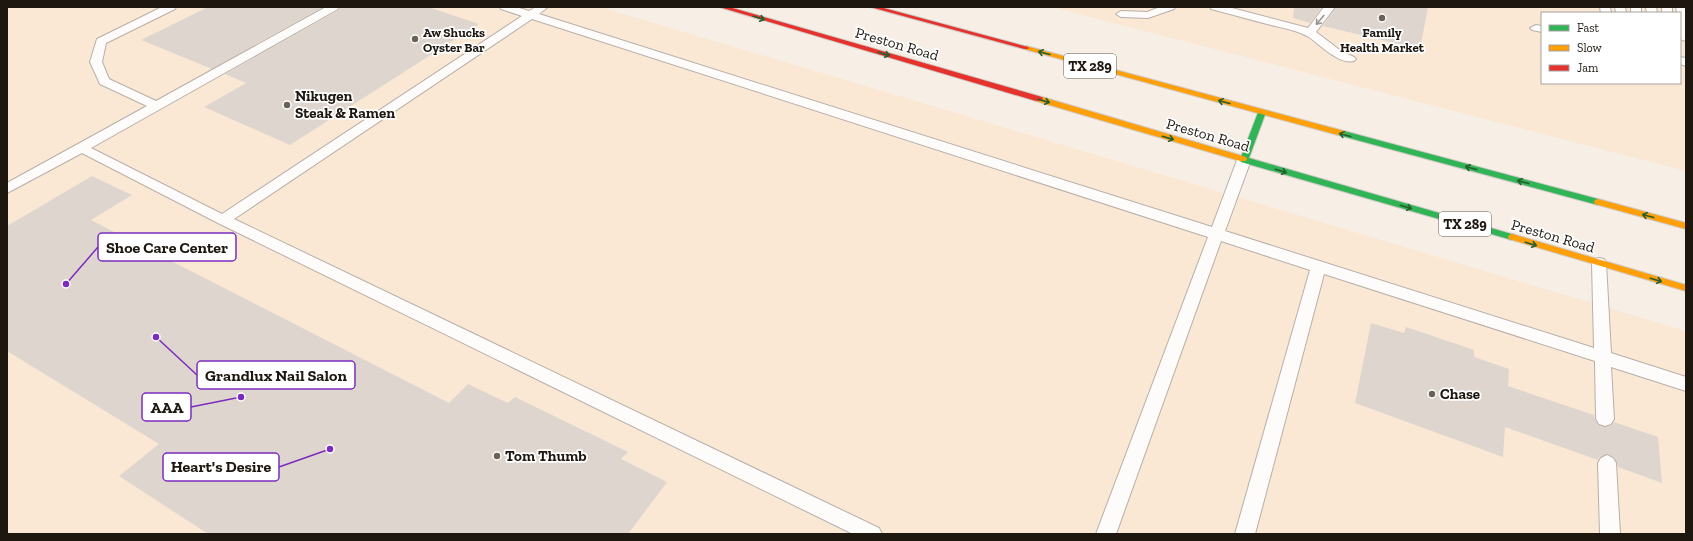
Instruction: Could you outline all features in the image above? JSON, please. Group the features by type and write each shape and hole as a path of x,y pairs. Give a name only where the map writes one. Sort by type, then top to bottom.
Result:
{"main road":[{"name":"Preston Road","path":"722,7 1686,288"},
{"name":"Preston Road","path":"873,7 1686,226"},
{"path":"1244,160 1262,112"}],"lane":[{"path":"157,106 104,81 96,62 101,41 171,7"},
{"path":"7,189 334,7"},
{"path":"505,7 537,11 1686,384"},
{"path":"1121,14 1148,15 1170,7"},
{"path":"1215,7 1251,12 1310,33 1337,53 1350,59"},
{"path":"1310,33 1330,7"},
{"path":"1681,7 1686,38"},
{"path":"223,220 537,11"},
{"path":"82,148 223,220 872,534"},
{"path":"1106,534 1244,160"},
{"path":"1599,263 1605,419"},
{"path":"1245,534 1319,266"},
{"path":"1607,463 1610,534"}],"shaded area":[{"path":"7,7 601,7 1686,331 1686,534 7,534"},
{"path":"1051,7 1686,7 1686,171"}],"building":[{"path":"208,7 323,7 212,69 141,40"},
{"path":"340,7 428,7 479,24 290,145 204,107 246,83 225,74 339,10"},
{"path":"1294,7 1322,7 1310,23 1293,18"},
{"name":"Family Health Market","path":"1336,7 1428,7 1420,49 1323,26"},
{"path":"92,176 132,195 91,220 449,403 468,384 508,403 515,397 628,452 621,459 667,482 628,534 208,534 119,476 159,444 7,351 7,226"},
{"name":"Chase","path":"1371,323 1404,333 1406,327 1474,350 1474,357 1509,369 1508,386 1594,415 1595,420 1599,425 1605,427 1614,422 1658,437 1662,483 1618,467 1614,457 1608,454 1600,457 1598,460 1505,427 1503,457 1355,403"}],"traffic: fast":[{"path":"1244,160 1262,112"},
{"path":"1341,133 1598,202"},
{"path":"1243,159 1512,237"}],"traffic: slow":[{"path":"1026,48 1341,133"},
{"path":"1039,99 1243,159"},
{"path":"1598,202 1686,226"},
{"path":"1512,237 1686,288"}],"traffic: jam":[{"path":"722,7 1039,99"},
{"path":"873,7 1026,48"}],"place":[{"name":"Family Health Market","path":"1382,18"},
{"name":"Aw Shucks Oyster Bar","path":"415,39"},
{"name":"Nikugen Steak & Ramen","path":"287,105"},
{"name":"Shoe Care Center","path":"66,284"},
{"name":"Grandlux Nail Salon","path":"156,337"},
{"name":"Chase","path":"1432,394"},
{"name":"AAA","path":"241,397"},
{"name":"Heart's Desire","path":"330,449"},
{"name":"Tom Thumb","path":"497,456"}]}
